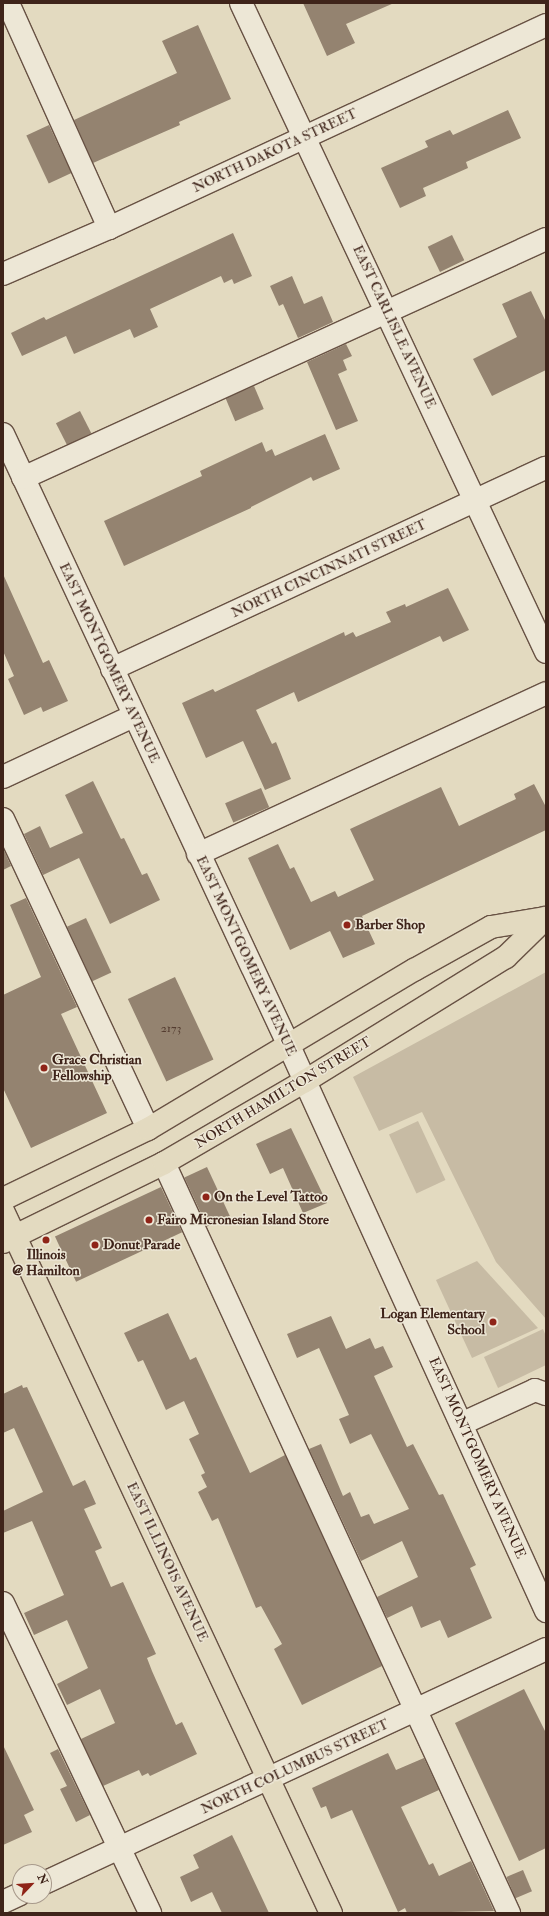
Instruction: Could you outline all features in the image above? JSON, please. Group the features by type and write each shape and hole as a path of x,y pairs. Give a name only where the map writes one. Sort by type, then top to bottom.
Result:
{"main road":[{"name":"NORTH HAMILTON STREET","path":"3,1199 148,1129 414,970 491,927 546,918"},
{"name":"NORTH HAMILTON STREET","path":"9,1239 164,1163 305,1081 506,957 546,918"},
{"name":"EAST ILLINOIS AVENUE","path":"3,1211 9,1239 331,1913"}],"street":[{"path":"8,3 109,228"},
{"name":"EAST CARLISLE AVENUE","path":"241,3 477,500 546,652"},
{"name":"NORTH DAKOTA STREET","path":"3,274 109,228 546,25"},
{"path":"23,478 387,313 546,239"},
{"name":"EAST MONTGOMERY AVENUE","path":"3,434 133,716 289,1046 546,1611"},
{"name":"NORTH CINCINNATI STREET","path":"112,669 546,468"},
{"path":"198,854 546,694"},
{"path":"3,777 133,716"},
{"path":"3,819 148,1129"},
{"path":"164,1163 414,1711 509,1913"},
{"path":"461,1424 535,1390 546,1394"},
{"path":"3,1603 150,1913"},
{"name":"NORTH COLUMBUS STREET","path":"52,1879 268,1780 546,1649"}],"shaded area":[{"path":"546,972 546,1319 496,1262 422,1112 379,1131 353,1077"},
{"path":"418,1121 445,1180 416,1193 389,1135"},
{"path":"477,1261 538,1328 472,1358 436,1280"},
{"path":"543,1329 546,1336 546,1365 498,1388 484,1357"}],"building":[{"path":"303,3 394,3 346,24 355,43 327,56"},
{"path":"198,25 231,99 179,122 180,125 93,163 74,120 177,73 162,41"},
{"path":"508,110 521,138 466,162 468,168 423,188 426,196 400,208 381,168 428,147 425,141 450,130 453,135"},
{"path":"49,125 71,173 49,184 26,136"},
{"path":"233,233 252,276 234,284 232,279 224,283 221,276 150,309 158,327 134,338 130,329 74,354 66,336 22,356 11,333 44,317 46,320"},
{"path":"452,235 464,260 440,272 428,247"},
{"path":"292,276 304,304 322,296 333,322 298,338 283,304 279,306 270,286"},
{"path":"531,291 546,322 546,370 492,396 473,359 517,337 502,304"},
{"path":"346,344 352,356 343,360 347,370 338,374 358,421 336,430 307,362"},
{"path":"254,386 264,409 235,421 225,398"},
{"path":"80,411 91,433 67,446 56,423"},
{"path":"325,434 340,469 313,481 311,477 251,508 124,566 104,521 202,476 200,471 262,442 266,452 272,449 275,456"},
{"path":"3,574 43,663 49,660 68,701 43,712 41,707 24,715 8,679 14,676 3,651"},
{"path":"448,588 469,630 443,642 440,636 298,702 294,692 256,710 272,744 276,742 291,779 265,790 243,741 206,758 182,703 213,689 215,692 344,632 345,636 353,632 356,637 391,622 386,612 405,604 406,607"},
{"path":"93,781 121,839 124,838 142,875 147,873 160,900 110,924 79,858 43,875 24,834 40,826 50,848 83,833 65,795"},
{"path":"534,784 546,807 546,830 362,916 375,944 343,958 330,931 290,950 248,858 278,844 290,869 294,867 311,902 335,891 338,897 374,880 350,829 441,787 459,826 516,799 514,794"},
{"path":"261,788 269,807 233,823 225,803"},
{"path":"3,848 11,866 3,870"},
{"name":"Grace Christian Fellowship","path":"26,898 77,1007 61,1014 107,1113 31,1148 3,1088 3,995 41,977 10,905"},
{"path":"86,918 111,972 92,981 67,927"},
{"path":"175,977 213,1059 166,1081 128,999"},
{"path":"291,1128 327,1203 303,1213 283,1168 270,1174 256,1144"},
{"name":"On the Level Tattoo","path":"207,1167 230,1216 207,1227 184,1178"},
{"path":"161,1187 182,1232 76,1282 55,1236"},
{"path":"168,1313 190,1360 196,1357 250,1473 285,1455 382,1666 302,1705 274,1649 282,1644 261,1606 256,1608 218,1518 212,1521 198,1492 207,1487 201,1475 205,1473 189,1439 199,1434 184,1401 166,1410 143,1360 138,1362 124,1333"},
{"path":"331,1316 346,1349 370,1338 375,1349 383,1346 393,1367 374,1376 407,1447 413,1444 439,1495 443,1494 476,1565 470,1568 492,1618 448,1638 440,1620 421,1628 412,1606 387,1618 377,1597 418,1577 402,1541 361,1561 309,1449 321,1444 343,1496 350,1492 361,1517 369,1514 374,1524 409,1509 371,1434 350,1444 339,1419 349,1415 319,1348 297,1358 287,1334"},
{"path":"22,1385 23,1388 27,1387 73,1486 85,1480 88,1486 96,1504 84,1509 102,1548 95,1551 111,1587 123,1582 156,1654 147,1658 152,1671 176,1725 182,1722 197,1754 150,1776 148,1773 142,1776 139,1770 103,1786 81,1739 115,1723 100,1689 67,1705 57,1684 88,1668 67,1620 34,1635 24,1613 64,1595 32,1521 3,1533 3,1511 43,1492 14,1428 3,1433 3,1394"},
{"path":"524,1689 546,1733 546,1848 519,1861 455,1723"},
{"path":"3,1745 34,1810 24,1815 32,1832 3,1845"},
{"path":"58,1749 90,1815 76,1822 60,1789 67,1786 50,1753"},
{"path":"388,1753 396,1770 424,1758 439,1790 401,1807 429,1865 433,1863 439,1876 471,1861 494,1911 407,1913 405,1908 398,1912 352,1810 331,1819 326,1806 321,1808 312,1788"},
{"path":"232,1835 269,1913 222,1913 212,1892 191,1902 180,1877 199,1868 193,1855"},
{"path":"523,1870 532,1891 515,1898 506,1877"}],"place":[{"name":"Barber Shop","path":"347,925"},
{"name":"Grace Christian Fellowship","path":"44,1068"},
{"name":"On the Level Tattoo","path":"206,1197"},
{"name":"Fairo Micronesian Island Store","path":"149,1220"},
{"name":"Illinois @ Hamilton","path":"46,1240"},
{"name":"Donut Parade","path":"95,1245"},
{"name":"Logan Elementary School","path":"493,1322"}]}
